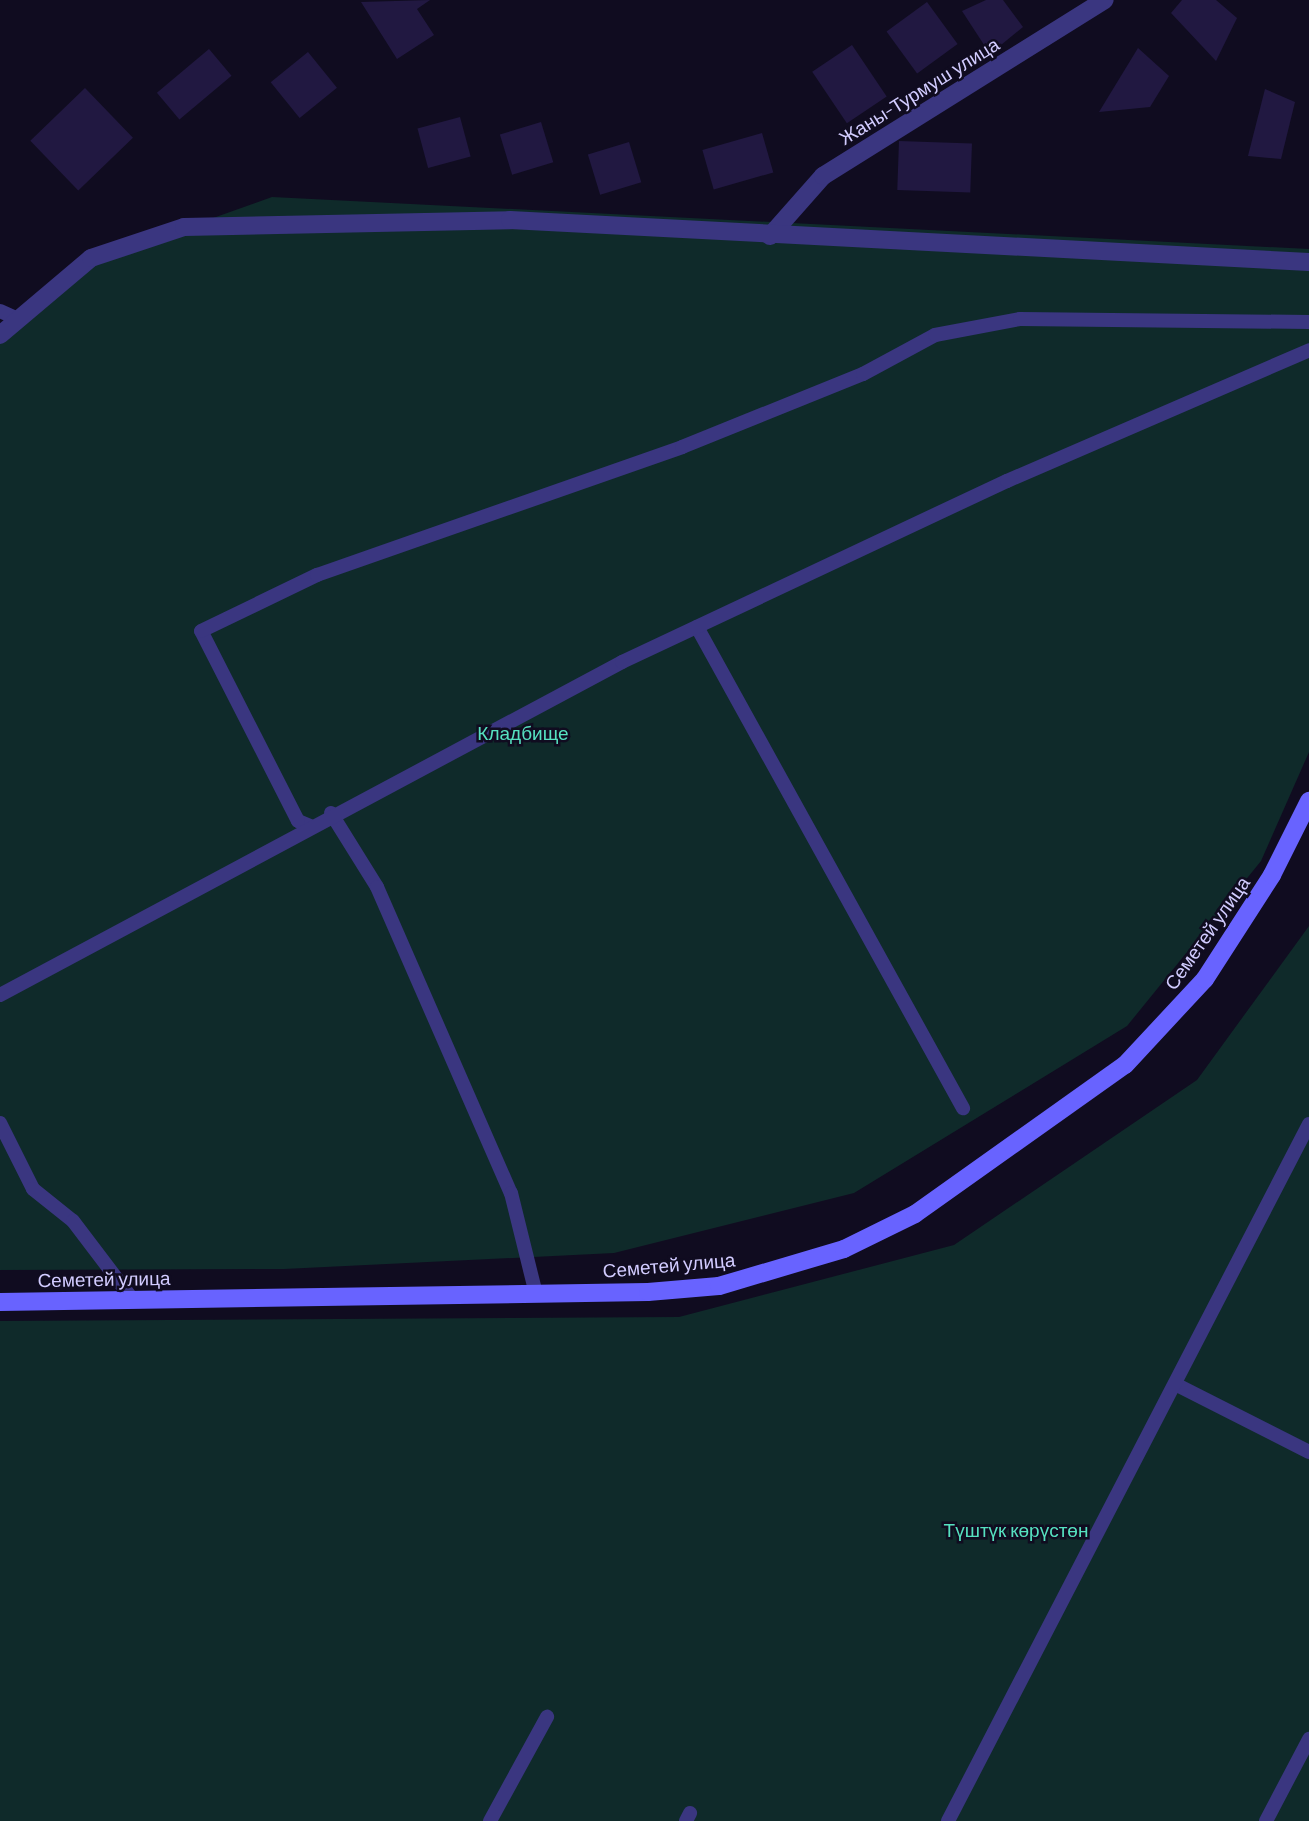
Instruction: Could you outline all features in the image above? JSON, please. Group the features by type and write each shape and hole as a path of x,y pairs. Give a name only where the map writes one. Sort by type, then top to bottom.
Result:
{"street":[{"name":"Жаны-Турмуш улица","path":"770,236 823,176 1105,0"},
{"path":"0,335 92,258 184,227 510,219 770,236 1309,262"},
{"name":"Семетей улица","path":"0,1302 536,1294 719,1286 844,1250 915,1214 1076,1104 1168,1023 1241,927 1309,801"}],"lane":[{"path":"0,311 19,319"},
{"path":"310,826 299,821 201,631 317,576 828,388 935,335 1033,319 1309,322"},
{"path":"0,995 331,813 697,627 1007,481 1309,351"},
{"path":"697,627 963,1108"},
{"path":"331,813 377,887 510,1194 536,1294"},
{"path":"0,1123 33,1189 73,1221 133,1300"},
{"path":"948,1821 1177,1385 1309,1124"},
{"path":"1177,1385 1309,1452"},
{"path":"490,1821 547,1717"},
{"path":"1266,1821 1309,1739"}],"green space":[{"name":"Кладбище","path":"272,197 1309,249 1309,752 1261,861 1127,1026 854,1193 614,1253 284,1269 0,1270 0,340 70,269"},
{"name":"Түштүк көрүстөн","path":"1309,926 1309,1821 0,1821 0,1321 679,1317 954,1245 1197,1080"}],"building":[{"path":"430,0 417,9 434,35 397,59 361,2"},
{"path":"986,0 1003,0 1023,27 990,54 962,11"},
{"path":"1182,0 1216,0 1237,18 1216,61 1171,13"},
{"path":"927,2 958,44 917,73 887,31"},
{"path":"852,45 887,96 847,123 812,72"},
{"path":"1138,48 1169,76 1150,107 1099,112"},
{"path":"209,49 231,76 179,120 157,93"},
{"path":"308,52 337,88 300,118 271,82"},
{"path":"85,88 133,138 78,190 30,141"},
{"path":"1265,89 1295,102 1281,159 1248,156"},
{"path":"460,117 471,157 428,168 417,128"},
{"path":"541,122 553,162 512,175 500,135"},
{"path":"762,133 773,172 714,190 702,150"},
{"path":"899,141 972,144 970,193 897,190"},
{"path":"629,142 641,182 600,195 588,155"}]}
